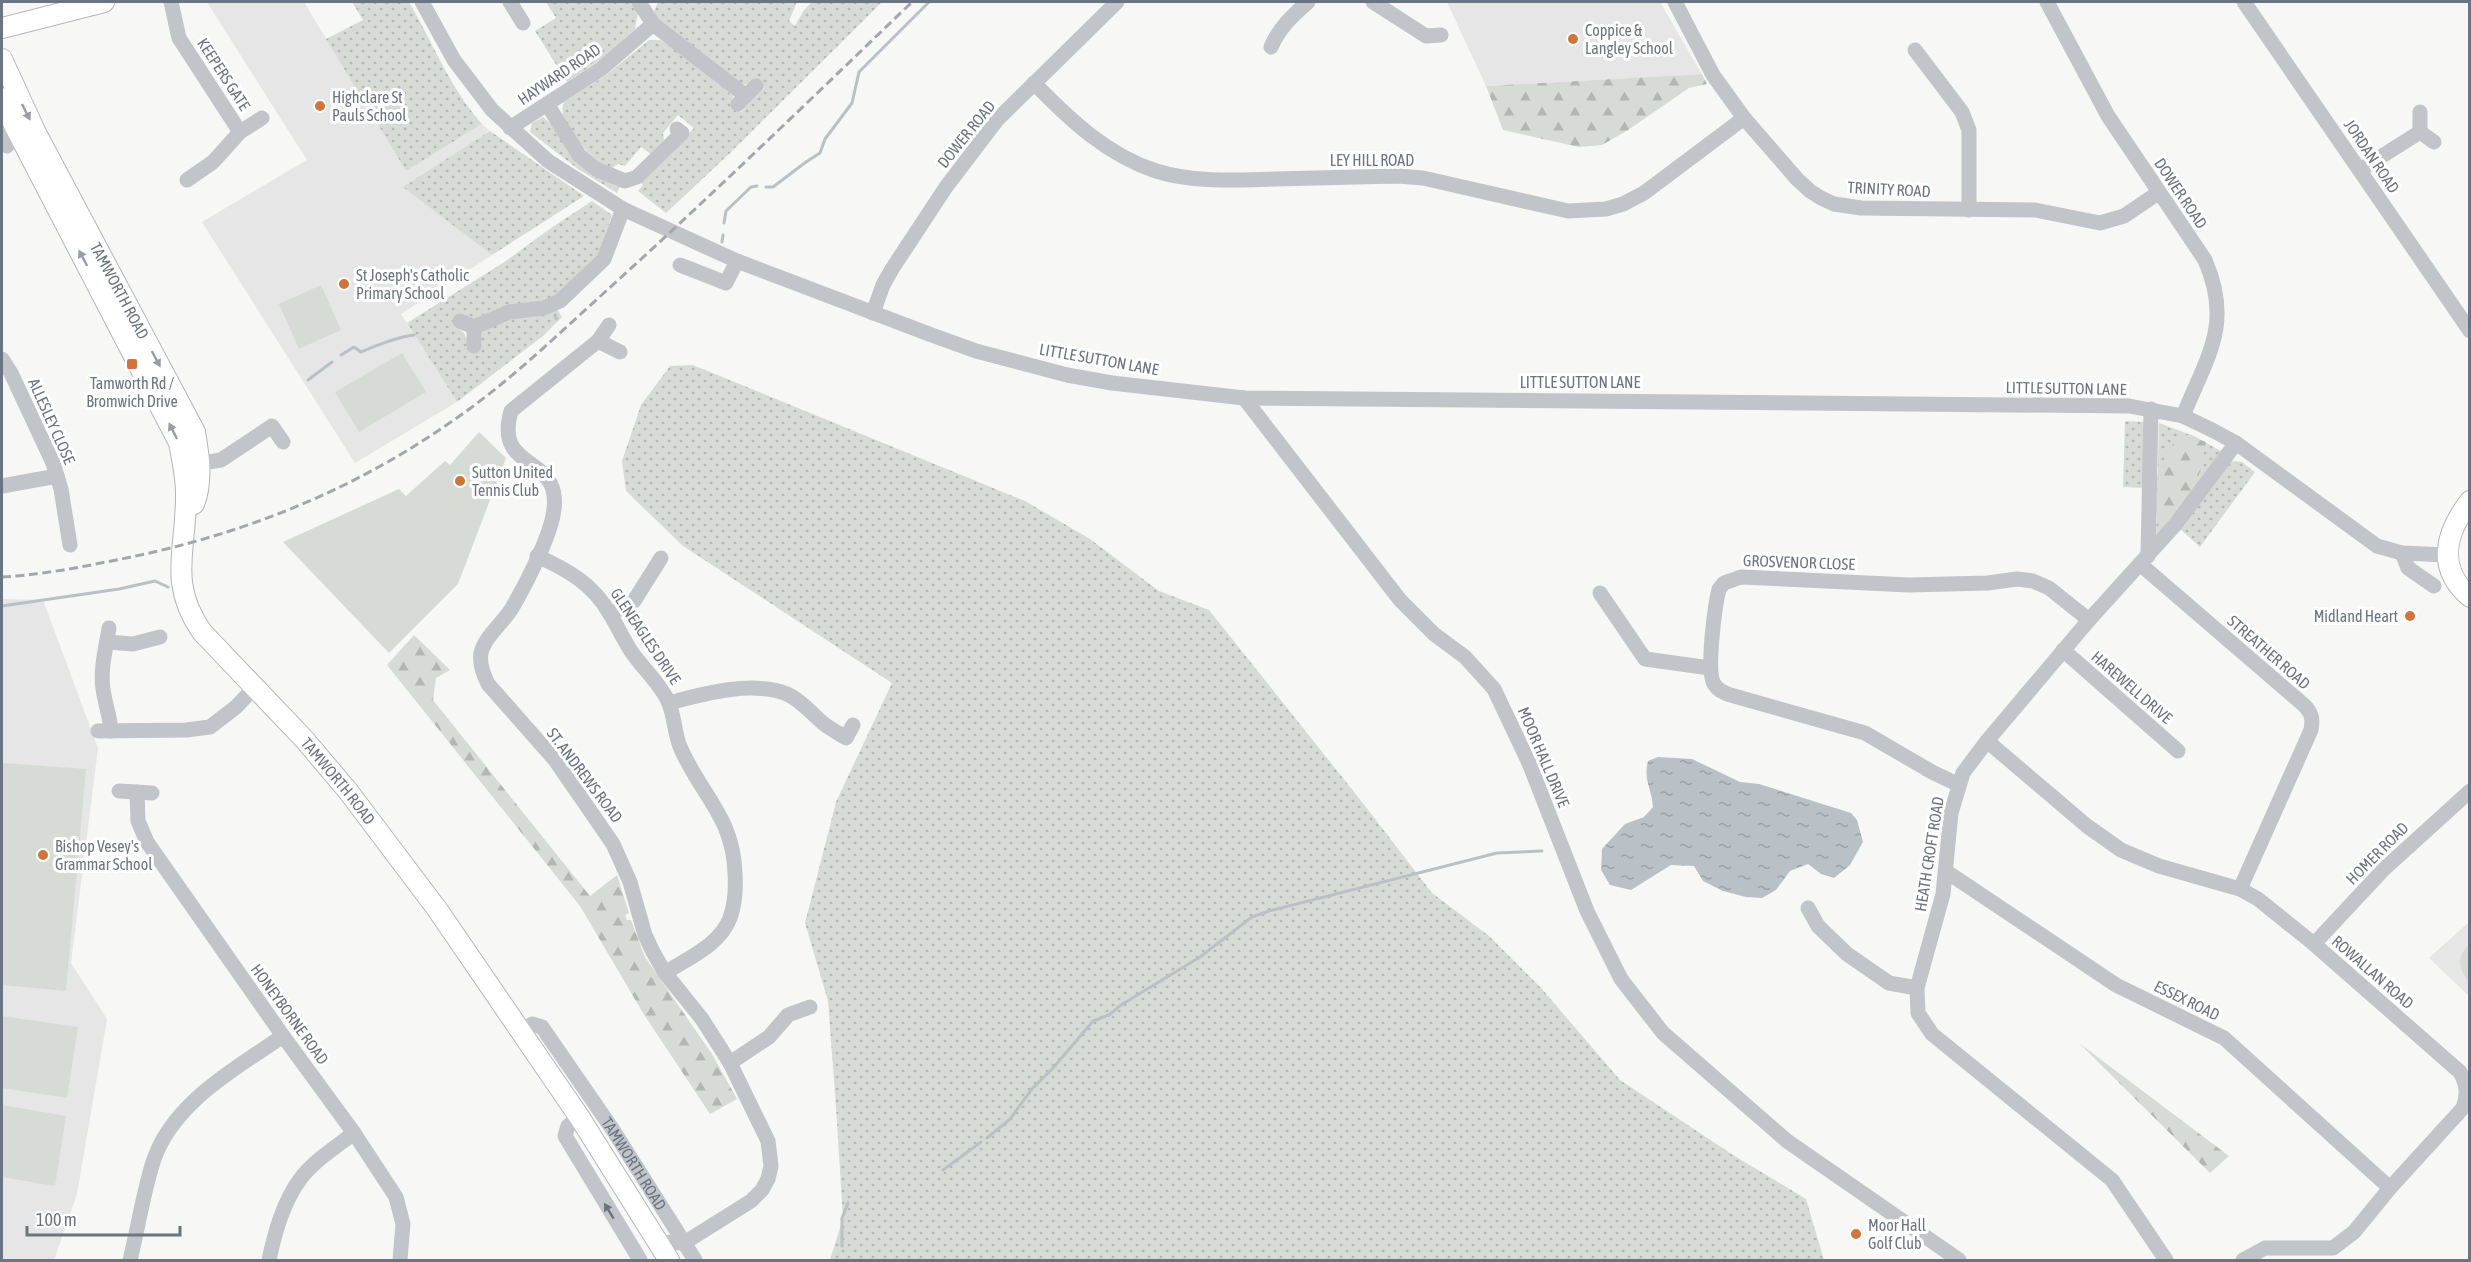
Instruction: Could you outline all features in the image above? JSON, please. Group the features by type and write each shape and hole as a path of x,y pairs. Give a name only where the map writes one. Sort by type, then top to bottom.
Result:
{"main road":[{"path":"2,28 104,2"},
{"name":"TAMWORTH ROAD","path":"2,59 36,133 195,432 192,465 197,498 185,529 181,577 186,604 202,632 304,739 348,791 437,909 580,1118 669,1260"},
{"name":"TAMWORTH ROAD","path":"2,98 6,134 192,465"},
{"path":"2469,501 2452,527 2447,555 2451,575 2469,597"}],"street":[{"name":"KEEPERS GATE","path":"171,2 179,38 240,132"},
{"name":"LITTLE SUTTON LANE","path":"422,2 454,60 476,90 510,128 548,160 623,208 737,261 976,351 1067,375 1112,383 1244,398 2129,406 2151,409 2183,416 2236,443 2377,546 2402,554 2447,555"},
{"path":"510,2 523,23"},
{"path":"641,2 653,24 747,96"},
{"name":"DOWER ROAD","path":"873,313 883,285 892,269 946,187 992,127 1117,2"},
{"path":"1271,39 1292,15 1308,2"},
{"path":"1373,2 1426,36 1437,40"},
{"name":"TRINITY ROAD","path":"1675,2 1713,75 1743,118 1797,179 1810,191 1827,201 1846,207 1861,208 2035,210 2100,223 2124,216 2158,193"},
{"name":"DOWER ROAD","path":"2047,2 2108,116 2205,260 2211,276 2217,300 2218,317 2214,342 2183,416"},
{"name":"JORDAN ROAD","path":"2244,2 2469,331"},
{"name":"HAYWARD ROAD","path":"510,128 601,69 653,24"},
{"path":"1915,50 1962,112 1969,130 1970,210"},
{"name":"LEY HILL ROAD","path":"1034,83 1064,114 1098,141 1125,157 1155,170 1182,177 1213,180 1398,176 1423,178 1568,211 1606,209 1623,204 1644,193 1743,118"},
{"path":"547,104 579,155 596,169 625,181 637,177 682,133 676,129"},
{"path":"2420,112 2420,132"},
{"name":"KEEPERS GATE","path":"187,180 213,162 240,132 262,118"},
{"path":"2360,170 2420,132"},
{"path":"2420,132 2434,142"},
{"path":"474,346 467,324 509,312 544,308 560,301 604,259 623,208"},
{"path":"680,265 726,283 737,261"},
{"name":"ST. ANDREWS ROAD","path":"609,325 598,341 511,411 508,421 508,437 512,449 551,481 555,502 550,526 513,607 485,643 481,653 483,674 498,696 555,760 613,844 630,882 645,935 665,973 702,1019 730,1063 768,1141 771,1166 762,1190 751,1201 684,1243"},
{"path":"598,341 620,352"},
{"name":"ALLESLEY CLOSE","path":"2,359 57,476 65,540"},
{"name":"MOOR HALL DRIVE","path":"1244,398 1400,600 1434,634 1465,657 1494,689 1528,763 1587,911 1621,979 1663,1033 1787,1141 1959,1260"},
{"path":"2144,560 2151,409"},
{"path":"192,465 221,460 272,426 283,442"},
{"name":"HEATH CROFT ROAD","path":"2166,1260 2112,1180 1932,1034 1918,1012 1917,987 1939,916 1947,872 1951,813 1959,785 1972,759 2089,620 2187,511 2236,443"},
{"path":"2,486 57,476"},
{"path":"2402,554 2408,568 2434,586"},
{"name":"GLENEAGLES DRIVE","path":"537,556 577,576 596,594 610,614 626,644 669,703 681,750 728,830 735,860 736,882 730,917 718,939 665,973"},
{"path":"610,614 634,601 661,558"},
{"name":"STREATHER ROAD","path":"2144,560 2311,713 2313,721 2311,730 2240,889"},
{"name":"GROSVENOR CLOSE","path":"1710,668 1719,589 1724,584 1741,577 1909,585 2033,580 2049,588 2089,620"},
{"path":"1600,593 1645,659 1710,668 1713,683 1725,693 1865,733 1959,785"},
{"path":"160,637 132,644 108,635 102,673 110,716 105,731 186,730 210,727 236,707 255,687"},
{"name":"HAREWELL DRIVE","path":"2063,650 2178,751"},
{"path":"669,703 731,689 776,691 799,701 825,725 846,738 853,725"},
{"name":"ROWALLAN ROAD","path":"1987,741 2086,825 2121,850 2159,866 2240,889 2258,900 2313,944 2460,1072 2465,1081 2467,1090 2463,1108 2390,1188 2335,1254 2265,1248 2243,1260"},
{"name":"HONEYBORNE ROAD","path":"119,791 145,793 138,821 147,842 354,1133 396,1197 403,1224 400,1260"},
{"name":"HOMER ROAD","path":"2313,944 2384,869 2469,791"},
{"name":"ESSEX ROAD","path":"1947,872 2116,985 2224,1038 2390,1188"},
{"path":"1808,908 1818,926 1847,954 1889,983 1917,987"},
{"path":"730,1063 769,1037 788,1015 810,1008"},
{"name":"TAMWORTH ROAD","path":"522,1032 532,1024 542,1027 601,1112 694,1260"},
{"path":"130,1260 154,1161 173,1125 192,1102 283,1036"},
{"name":"TAMWORTH ROAD","path":"580,1118 568,1126 565,1136 640,1260"},
{"path":"268,1260 279,1221 290,1194 312,1165 354,1133"},
{"path":"658,1242 684,1243 677,1260"}],"shaded area":[{"name":"St Joseph's Catholic Primary School","path":"207,2 304,2 406,171 482,124 490,131 404,187 492,255 401,314 457,402 355,463 202,222 307,160"},
{"name":"Coppice & Langley School","path":"1447,2 1660,2 1702,74 1486,86"},
{"name":"Bishop Vesey's Grammar School","path":"2,599 43,600 98,748 71,963 107,1019 77,1194 54,1260 2,1260"},
{"path":"2469,922 2469,996 2429,958"}],"green space":[{"path":"352,2 409,2 460,96 482,124 406,171 326,39 363,20"},
{"path":"546,2 631,2 638,13 635,29 603,58 567,82 535,31 556,18"},
{"path":"658,2 797,2 789,21 795,26 804,10 812,2 882,2 728,155 666,213 638,191 643,185 641,183 694,128 678,115 663,133 664,140 651,154 641,147 625,166 618,164 610,170 585,150 570,131 562,111 564,102 606,75 649,40 660,40 677,51 733,96 732,102 741,112 764,89 742,84 658,20 654,11"},
{"path":"1702,74 1707,84 1689,88 1602,145 1579,147 1503,130 1486,86"},
{"path":"543,117 621,184 617,193 578,169 530,132 532,123"},
{"path":"490,131 584,196 492,255 403,187"},
{"path":"592,201 612,215 599,253 602,255 555,299 501,307 457,327 464,333 468,342 490,326 520,315 557,309 562,317 543,336 457,402 407,323 506,261"},
{"path":"321,285 341,330 299,349 279,304"},
{"path":"402,353 426,392 359,432 335,392"},
{"path":"693,365 1025,501 1090,539 1159,591 1209,610 1432,893 1489,936 1542,989 1620,1080 1733,1155 1806,1199 1824,1260 830,1260 843,1218 836,1107 828,1001 805,923 836,802 892,683 683,546 626,491 622,461 641,405 670,366"},
{"path":"2125,421 2144,422 2143,488 2123,487"},
{"path":"2159,423 2194,436 2221,451 2160,534 2156,534"},
{"path":"479,432 506,458 458,584 389,653 283,542 399,489 406,496 445,461 450,465"},
{"path":"2187,435 2206,442 2194,492 2181,513 2171,519 2159,521 2155,488 2161,467 2177,438"},
{"path":"2230,462 2242,462 2255,472 2200,547 2179,528"},
{"path":"414,635 450,670 436,678 433,700 590,896 617,875 629,913 625,915 627,920 631,920 645,957 712,1054 737,1099 710,1114 643,1013 580,906 387,665"},
{"path":"2,763 86,769 66,991 2,985"},
{"path":"2469,945 2469,982 2461,967 2460,958"},
{"path":"2,1016 78,1027 67,1098 2,1088"},
{"path":"2079,1043 2229,1156 2210,1173"},
{"path":"2,1105 66,1116 55,1186 2,1177"}],"water":[{"path":"1658,757 1692,759 1740,782 1759,784 1851,813 1857,820 1863,842 1850,865 1834,878 1821,874 1808,864 1790,871 1776,890 1762,898 1746,897 1723,891 1703,881 1694,866 1671,865 1631,890 1610,885 1601,870 1602,849 1625,824 1644,817 1653,807 1647,768 1648,761"}],"waterway":[{"path":"766,187 773,187 820,153 825,139 852,103 859,72 929,2"},
{"path":"724,223 726,211 751,187 757,186"},
{"path":"722,242 723,235"},
{"path":"341,355 354,347 361,352 395,339 414,335"},
{"path":"308,380 332,362"},
{"path":"2,606 119,589 155,581 168,587"},
{"path":"987,1138 1010,1119 1032,1089 1093,1021 1109,1015 1121,1005 1200,957 1252,917 1497,853 1542,851"},
{"path":"943,1170 981,1142"},
{"path":"842,1246 842,1218 848,1203"}],"railway":[{"path":"2,577 106,562 197,541 241,527 327,493 409,450 469,409 548,344 722,184 912,2"}],"place":[{"name":"Coppice & Langley School","path":"1573,39"},
{"name":"Highclare St Pauls School","path":"320,106"},
{"name":"St Joseph's Catholic Primary School","path":"344,284"},
{"name":"Tamworth Rd / Bromwich Drive","path":"132,364"},
{"name":"Sutton United Tennis Club","path":"460,481"},
{"name":"Midland Heart","path":"2410,616"},
{"name":"Bishop Vesey's Grammar School","path":"43,855"},
{"name":"Moor Hall Golf Club","path":"1856,1234"}]}
